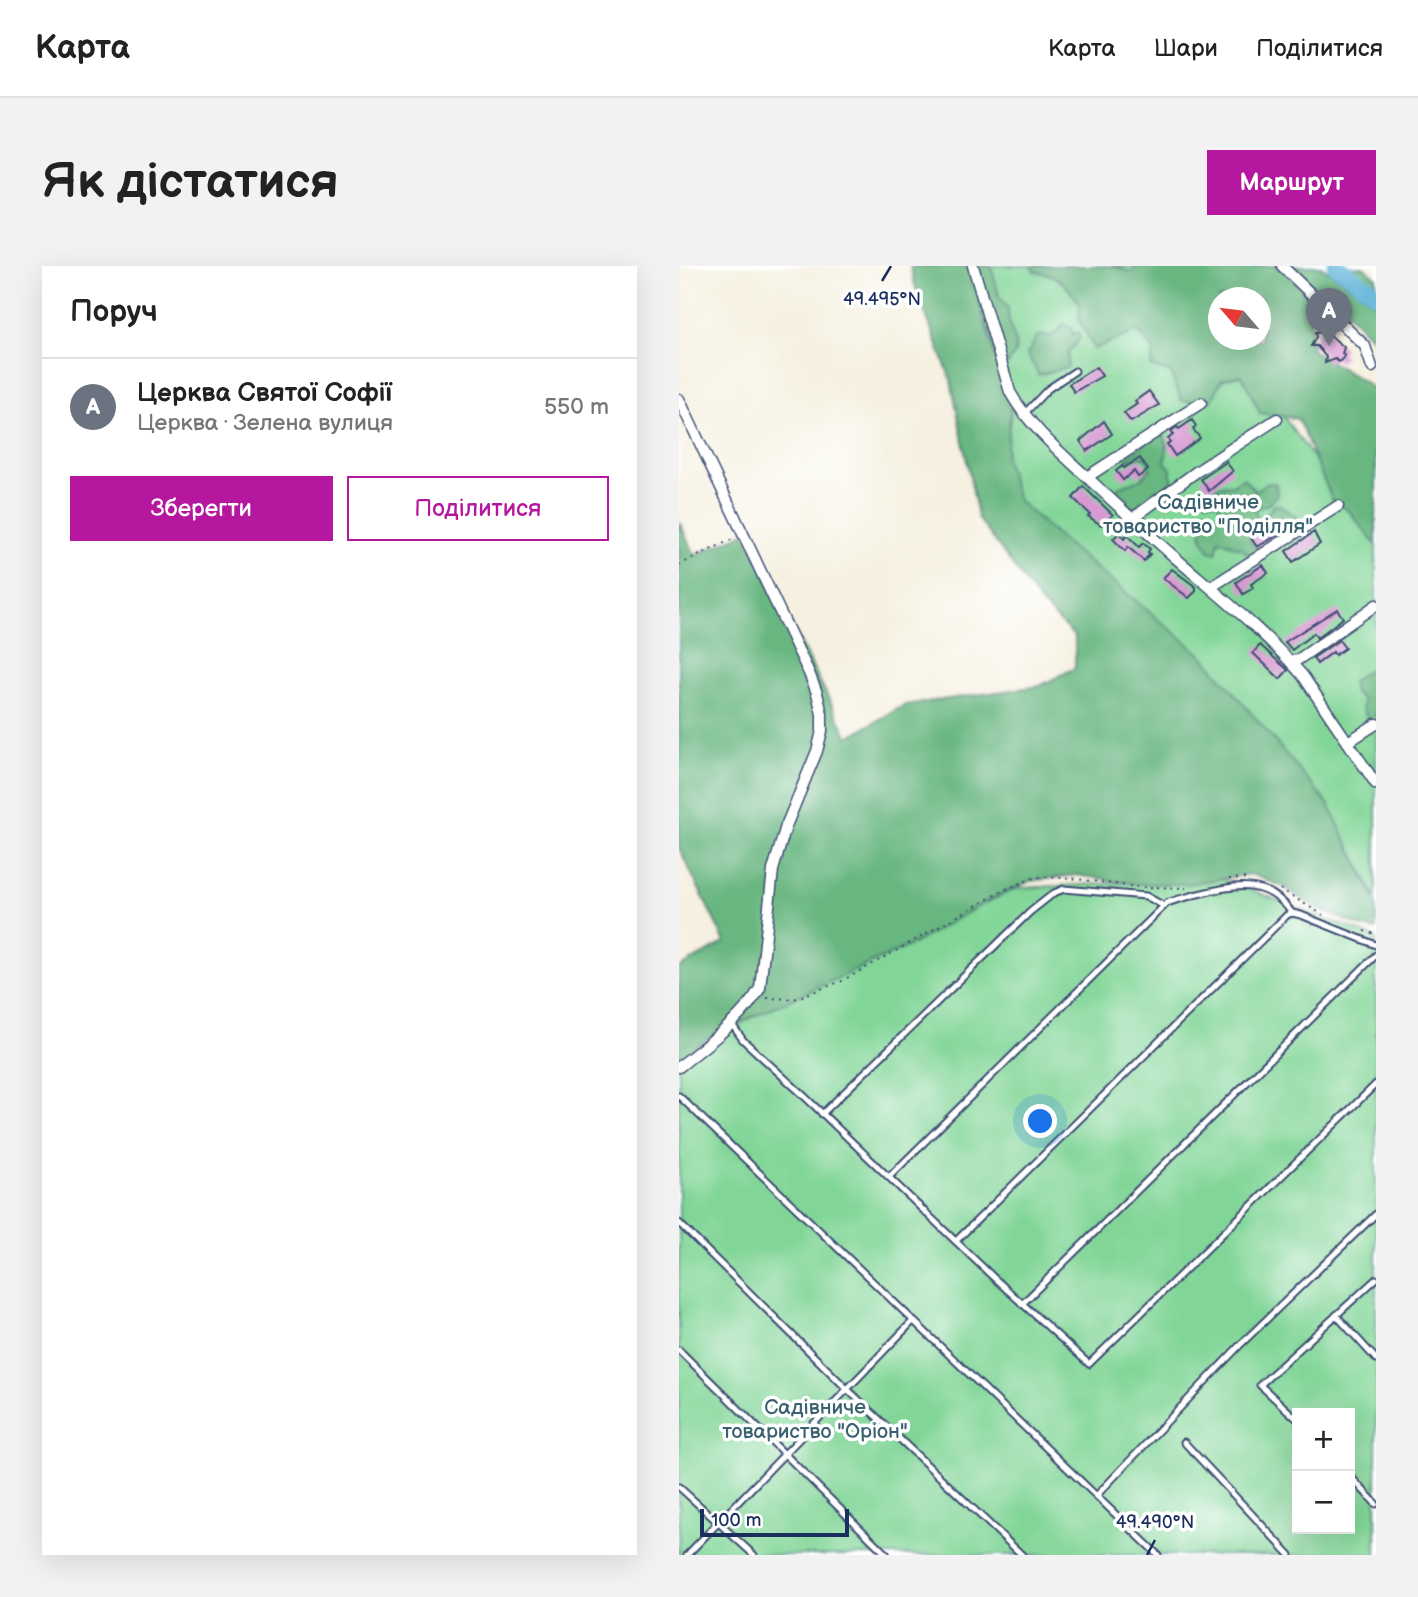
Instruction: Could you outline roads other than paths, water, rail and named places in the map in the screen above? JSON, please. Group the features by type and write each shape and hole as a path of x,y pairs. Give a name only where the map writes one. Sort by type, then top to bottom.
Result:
{"street":[{"path":"973,266 1010,391 1025,413 1046,439 1290,661 1376,784"},
{"path":"1282,266 1365,346 1371,367"},
{"path":"679,400 809,673 822,713 822,731 817,751 800,789 773,870 760,988 751,1005 679,1067"},
{"path":"1087,477 1201,403"},
{"path":"1133,518 1196,472 1277,419"},
{"path":"1211,587 1338,506"},
{"path":"1290,661 1299,659 1376,605"},
{"path":"1348,743 1376,724"}],"lane":[{"path":"1025,413 1048,389 1075,371"},
{"path":"889,1177 1164,906 1181,897 1215,888 1247,887 1280,898 1291,913 1376,945"},
{"path":"822,1114 1030,912 1054,893 1064,889 1146,896 1164,906"},
{"path":"956,1241 1291,913"},
{"path":"1023,1304 1376,955"},
{"path":"731,1023 743,1040 956,1241 1085,1362 1092,1363 1376,1084"},
{"path":"679,1096 1158,1555"},
{"path":"1097,1495 1240,1345 1376,1214"},
{"path":"679,1223 848,1390 1022,1555"},
{"path":"1292,1414 1260,1385 1376,1279"},
{"path":"1336,1315 1376,1359"},
{"path":"687,1555 912,1322"},
{"path":"679,1350 887,1555"},
{"path":"1184,1442 1290,1555"},
{"path":"1355,1481 1376,1504"},
{"path":"679,1487 754,1555"}],"waterway":[{"path":"1336,266 1376,294"}],"place":[{"name":"Церква Святої Софії","path":"1329,346"}],"park label":[{"name":"Садівниче товариство \"Поділля\"","path":"1208,514"},
{"name":"Садівниче товариство \"Оріон\"","path":"815,1419"}]}
